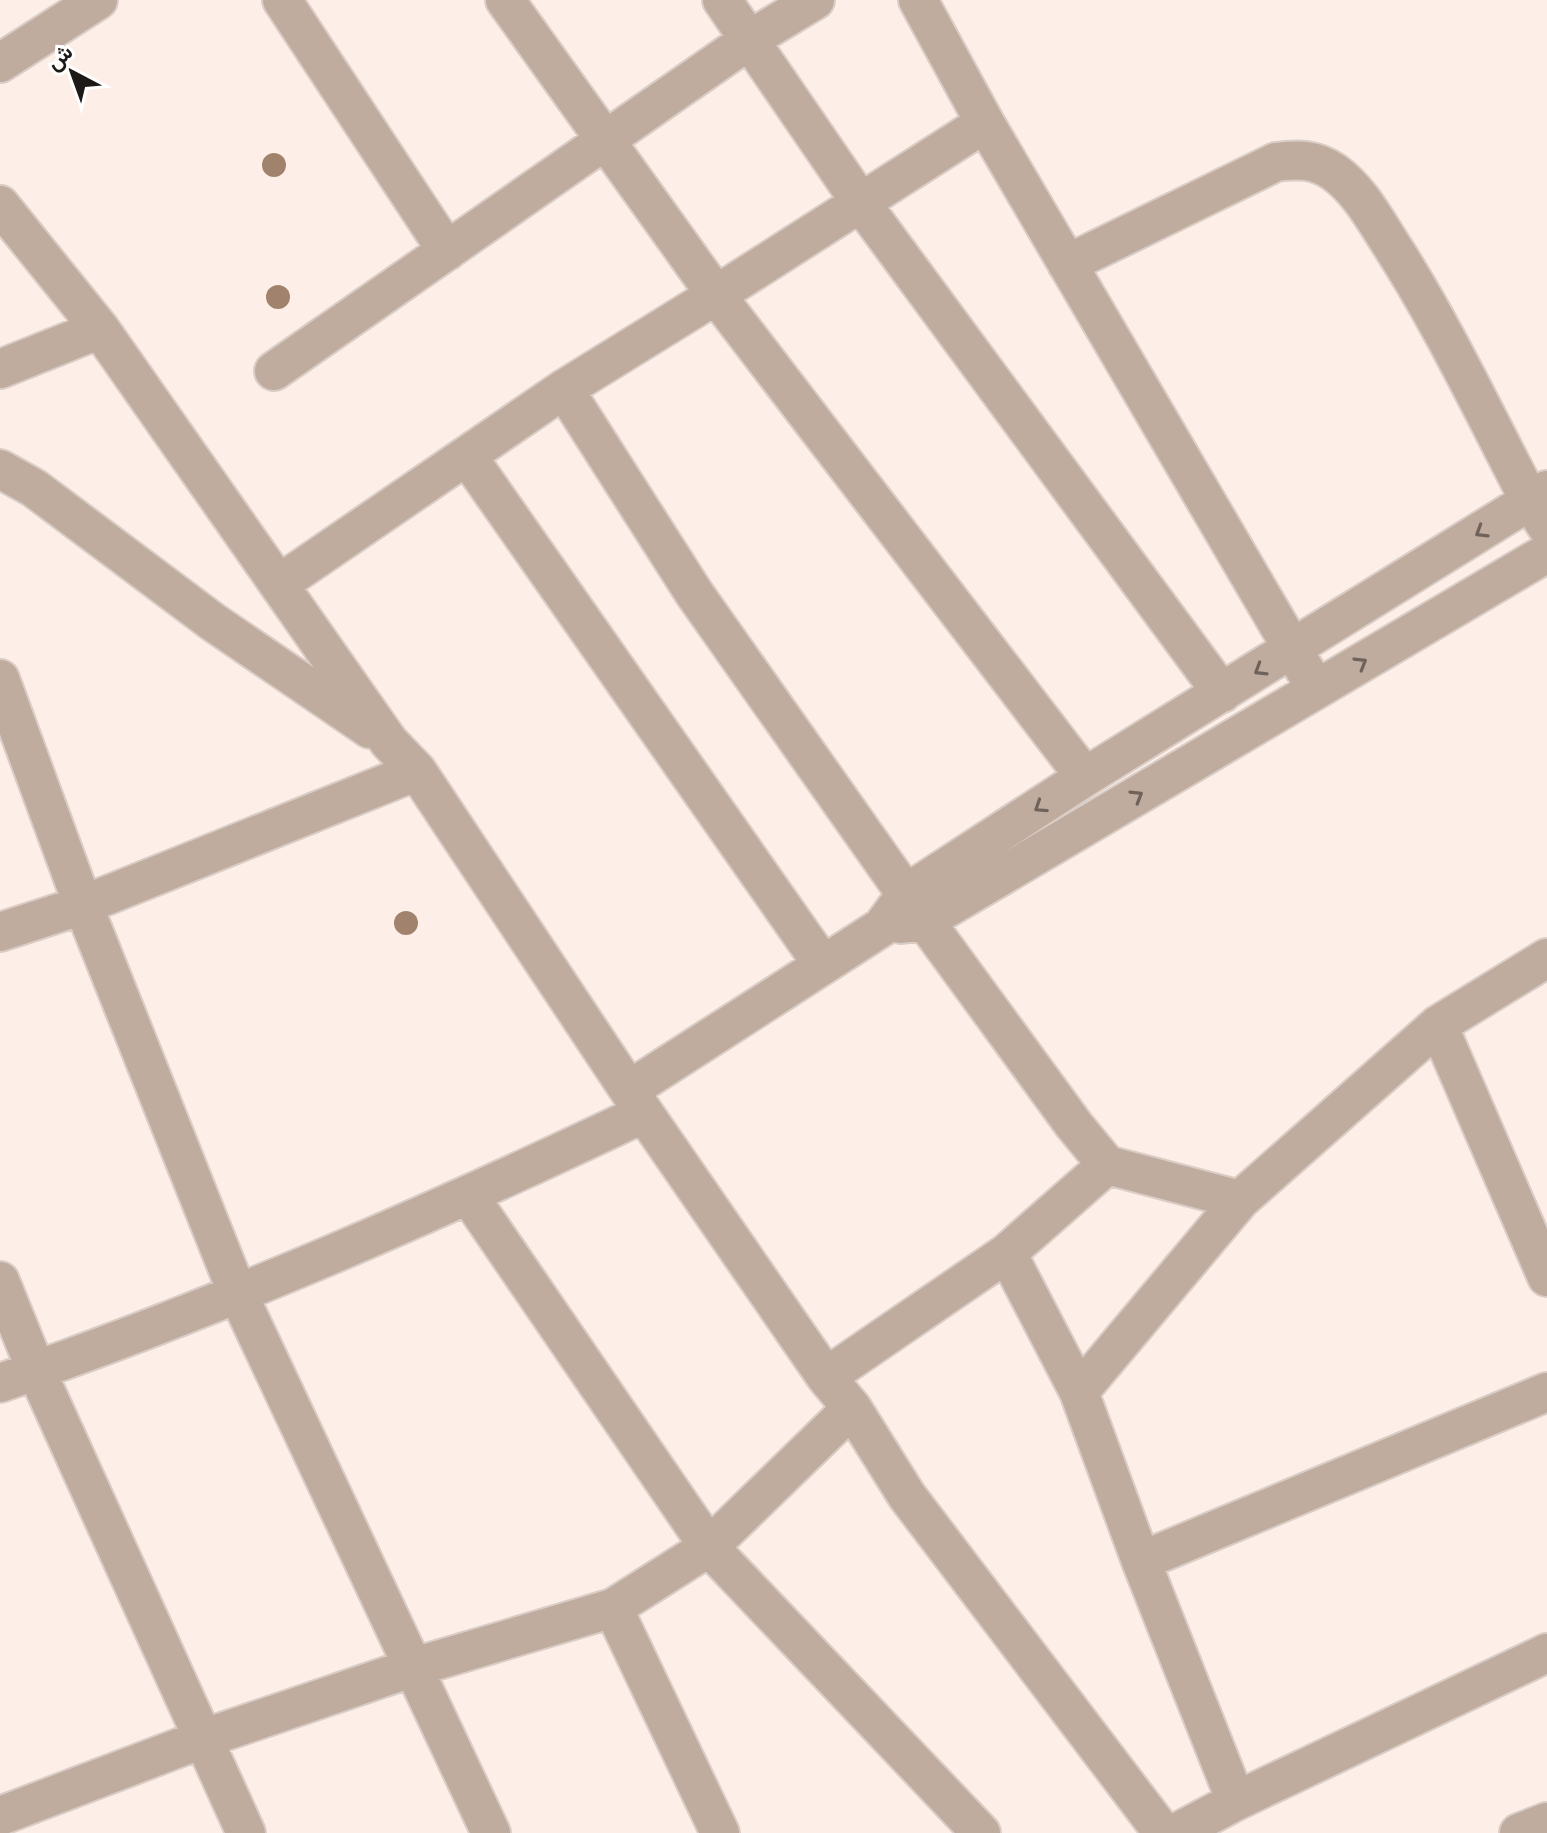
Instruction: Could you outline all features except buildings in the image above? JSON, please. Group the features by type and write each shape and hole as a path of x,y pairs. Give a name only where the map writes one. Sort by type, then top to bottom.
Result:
{"street":[{"path":"0,63 98,0"},
{"path":"282,0 447,251"},
{"path":"505,0 716,295 1085,777"},
{"path":"722,0 861,203 1222,693"},
{"path":"274,371 749,40 815,0"},
{"path":"918,0 985,123 1316,689"},
{"path":"279,584 564,389 985,123"},
{"path":"916,907 1085,777 1294,649 1541,506 1409,272 1364,202 1348,184 1315,161 1298,159 1276,162 1067,264"},
{"path":"0,205 100,329 389,742 417,771 636,1102 826,1377 852,1408 907,1496 1163,1833"},
{"path":"0,369 100,329"},
{"path":"564,389 694,593 916,907 1074,1125 1107,1165 1240,1200"},
{"path":"467,456 823,965"},
{"path":"0,469 34,488 213,622 389,742"},
{"path":"0,1383 237,1292 469,1196 636,1102 823,965 882,927 1316,689 1547,553"},
{"path":"0,679 83,905 237,1292 491,1833"},
{"path":"0,932 83,905 417,771"},
{"path":"1079,1392 1240,1200 1438,1025 1547,958"},
{"path":"1438,1025 1547,1277"},
{"path":"826,1377 1007,1253 1107,1165"},
{"path":"469,1196 709,1547 981,1833"},
{"path":"1007,1253 1079,1392 1141,1561 1236,1801"},
{"path":"0,1281 36,1370 246,1833"},
{"path":"1141,1561 1547,1392"},
{"path":"3,1819 202,1739 411,1668 613,1608 709,1547 852,1408"},
{"path":"613,1608 720,1833"},
{"path":"1176,1833 1236,1801 1547,1653"},
{"path":"1519,1833 1547,1822"}]}
